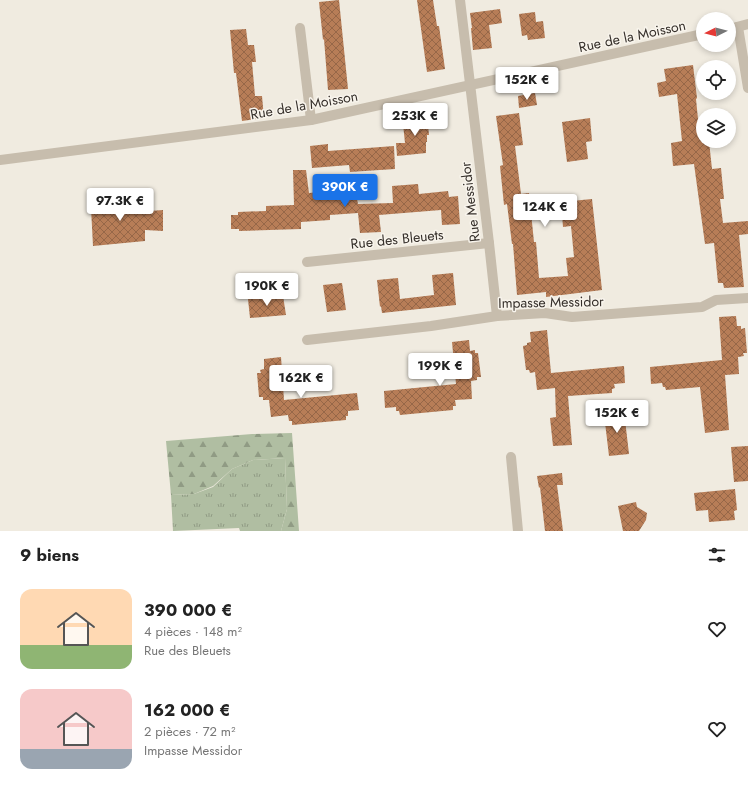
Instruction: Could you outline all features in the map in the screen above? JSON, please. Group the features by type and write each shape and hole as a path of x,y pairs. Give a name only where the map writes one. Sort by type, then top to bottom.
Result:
{"street":[{"name":"Rue Messidor","path":"460,0 496,316"},
{"path":"738,27 748,88"},
{"path":"300,28 311,120"},
{"name":"Rue de la Moisson","path":"0,160 311,120 696,36"},
{"name":"Rue des Bleuets","path":"307,262 489,244"},
{"name":"Impasse Messidor","path":"307,340 432,326 496,316 545,313 572,317 702,307 716,300 748,298"},
{"path":"511,457 518,531"}],"green space":[{"path":"292,433 299,531 281,531 287,509 285,458 253,460 232,469 213,486 194,494 171,495 166,441 252,434"},
{"path":"285,458 287,509 281,531 240,531 239,528 173,531 171,495 194,494 213,487 232,469 253,460"}],"building":[{"path":"339,0 348,89 328,90 324,39 323,40 319,2"},
{"path":"417,0 433,0 437,26 439,26 445,69 427,72"},
{"path":"500,9 502,23 489,25 492,48 473,50 470,13"},
{"path":"535,12 536,22 543,21 545,38 528,40 527,35 522,36 519,14"},
{"path":"246,29 248,45 254,45 256,62 252,62 255,96 262,96 264,118 242,121 236,73 234,73 230,30"},
{"path":"693,65 697,108 696,148 710,148 712,169 721,168 724,199 720,199 723,223 748,221 748,234 739,235 744,287 724,288 723,283 718,283 714,243 705,244 694,164 673,166 671,143 682,141 677,94 659,97 657,83 666,81 664,69"},
{"path":"535,93 537,105 519,108 518,96"},
{"path":"426,105 429,135 427,135 426,153 397,156 396,143 405,143 403,124 417,123"},
{"path":"519,113 523,145 515,146 521,194 529,193 534,242 536,242 539,278 568,276 566,258 574,257 571,226 563,227 561,202 592,199 602,290 546,297 546,292 517,295 513,244 507,204 504,205 500,166 503,165 496,116"},
{"path":"590,118 592,141 586,142 588,159 567,162 562,122"},
{"path":"328,144 328,151 394,146 395,169 350,172 349,165 312,168 310,146"},
{"path":"293,170 306,170 309,193 355,189 358,204 393,203 392,186 418,184 419,194 448,191 449,197 458,196 460,224 442,225 441,210 379,215 381,232 360,233 358,213 330,215 330,220 301,222 301,229 239,231 239,229 231,229 231,215 238,215 238,212 266,211 266,206 294,205"},
{"path":"106,188 107,214 163,210 163,231 145,230 145,241 93,246 90,189"},
{"path":"453,273 456,305 382,313 377,280 398,278 400,299 434,295 432,275"},
{"path":"342,283 346,310 327,312 323,285"},
{"path":"283,296 286,315 250,318 248,299"},
{"path":"736,316 737,326 741,326 741,329 745,328 747,353 743,353 744,356 738,357 739,374 725,375 729,430 705,433 700,387 666,390 662,383 651,384 650,367 722,360 719,317"},
{"path":"547,330 551,373 624,366 625,383 614,384 615,388 612,389 612,393 568,396 572,445 553,446 550,418 556,417 555,388 537,390 535,372 530,373 529,370 526,370 523,346 531,342 530,332"},
{"path":"469,340 470,351 475,350 475,353 478,353 481,377 477,377 477,380 471,381 472,399 455,400 456,406 453,406 453,410 400,415 399,411 396,411 396,407 385,408 384,391 456,384 452,342"},
{"path":"281,357 284,400 357,393 359,410 348,411 346,420 292,425 292,421 289,421 288,415 271,417 269,400 263,400 263,397 259,397 257,373 261,373 260,370 264,369 264,359"},
{"path":"624,411 629,454 609,456 604,414"},
{"path":"748,446 748,481 734,482 731,447"},
{"path":"562,473 563,485 557,485 563,531 545,531 540,487 539,488 537,476"},
{"path":"735,489 737,510 734,511 735,520 709,522 708,510 696,511 694,493"},
{"path":"636,502 637,507 647,513 646,520 639,531 623,531 618,506"}]}
